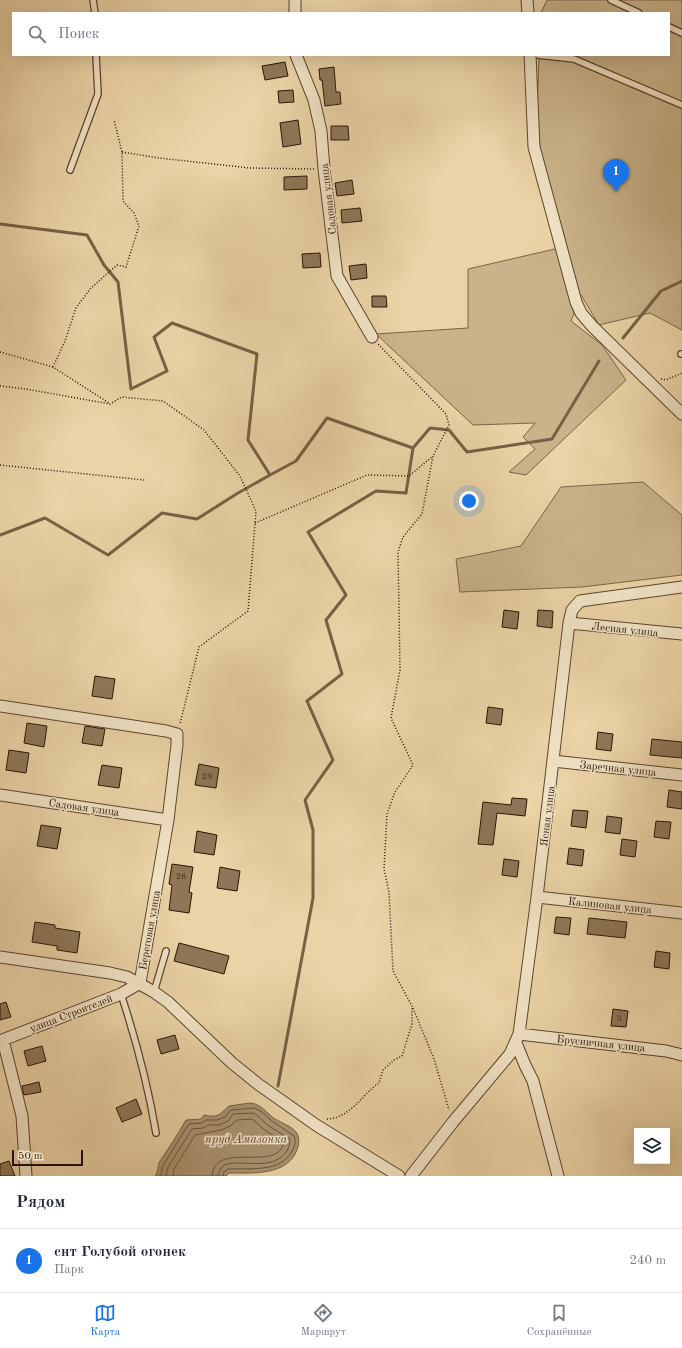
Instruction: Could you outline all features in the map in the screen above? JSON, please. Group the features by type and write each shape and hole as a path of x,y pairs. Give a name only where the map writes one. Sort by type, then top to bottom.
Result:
{"street":[{"path":"295,0 295,12"},
{"path":"527,0 528,12"},
{"name":"Садовая улица","path":"296,56 314,100 321,131 337,276 372,337"},
{"path":"530,56 534,146 576,302 581,313 592,326 682,414"},
{"name":"Ясная улица","path":"518,1039 537,897 569,623 572,610 580,600 682,587"},
{"name":"Лесная улица","path":"569,623 682,634"},
{"path":"0,706 166,731 177,734"},
{"name":"Береговая улица","path":"0,957 110,973 127,977 140,983 168,820 177,734"},
{"name":"Заречная улица","path":"553,761 682,775"},
{"name":"Садовая улица","path":"0,795 168,820"},
{"name":"Калиновая улица","path":"537,897 682,913"},
{"path":"140,983 168,1002 232,1062 258,1084 316,1125 399,1176"},
{"name":"улица Строителей","path":"1,1040 121,994 140,983"},
{"path":"411,1176 453,1122 502,1065 518,1039"},
{"path":"518,1039 525,1065 533,1082 558,1176"},
{"name":"Брусничная улица","path":"518,1039 666,1051 682,1055"},
{"path":"1,1040 22,1116 26,1176"},
{"path":"502,1065 510,1062 525,1065"}],"lane":[{"path":"94,0 95,12"},
{"path":"611,0 636,12"},
{"path":"670,27 682,33"},
{"path":"70,170 98,94 96,56"},
{"path":"547,56 574,59 682,105"},
{"path":"154,992 166,951"},
{"path":"121,994 137,1042 150,1098 156,1133"}],"path":[{"path":"53,367 65,341 76,308 90,289 117,265 126,267 139,226 134,214 123,201 122,152 114,120"},
{"path":"122,152 159,158 250,168 324,169"},
{"path":"372,337 446,414 449,425 433,456 422,514 403,537 398,552 400,670 391,718 413,766 396,792 387,814 384,868 389,892 393,971 412,1006 434,1059 453,1122"},
{"path":"0,352 53,367 110,404"},
{"path":"640,373 666,380 682,373"},
{"path":"0,386 110,404 122,397 163,401 204,430 240,476 256,511 248,611 199,647 177,734"},
{"path":"254,524 367,475 409,476 433,456"},
{"path":"0,465 144,480"},
{"path":"316,1125 326,1120 333,1119 356,1106 374,1086 379,1083 383,1070 394,1060 402,1056 412,1024 412,1006"}],"shaded area":[{"path":"547,0 682,0 682,330 650,313 599,325 581,295 571,321 602,345 626,380 526,475 509,472 535,449 523,437 535,423 473,425 376,334 468,328 468,269 555,249 565,238 536,145 539,56 670,56 670,12 541,12"},
{"path":"643,482 682,515 682,575 582,587 460,592 456,559 521,546 561,487"}],"water":[{"name":"пруд Амазонка","path":"250,1103 258,1105 275,1119 292,1128 296,1132 299,1141 297,1150 285,1165 277,1169 258,1173 229,1173 226,1176 155,1176 160,1161 186,1120 201,1119 204,1115 215,1116 220,1114 229,1106"}],"building":[{"path":"285,62 288,76 265,80 262,66"},
{"path":"334,67 336,92 340,92 341,104 325,106 322,80 320,80 319,69"},
{"path":"293,90 294,102 279,103 278,91"},
{"path":"298,120 301,144 283,147 280,123"},
{"path":"331,126 348,126 349,140 331,140"},
{"path":"307,176 307,189 284,190 284,177"},
{"path":"352,180 354,194 337,196 335,183"},
{"path":"360,208 362,221 342,223 341,210"},
{"path":"320,253 321,267 303,268 302,254"},
{"path":"366,264 367,278 351,280 349,266"},
{"path":"372,296 386,296 387,307 372,307"},
{"path":"504,610 519,612 517,629 502,627"},
{"path":"538,610 553,611 552,628 537,626"},
{"path":"95,676 115,679 112,699 92,696"},
{"path":"488,707 503,709 501,725 486,723"},
{"path":"27,723 47,726 44,747 24,743"},
{"path":"85,726 105,729 102,746 82,743"},
{"path":"598,732 613,734 611,751 596,749"},
{"path":"652,739 682,742 682,758 650,755"},
{"path":"9,750 29,753 26,773 6,770"},
{"path":"199,764 219,768 216,788 195,785"},
{"path":"102,765 122,768 119,788 98,785"},
{"path":"669,790 682,792 682,809 667,807"},
{"path":"512,798 527,799 525,816 497,813 493,845 478,844 483,802 511,805"},
{"path":"573,810 588,811 586,828 571,826"},
{"path":"607,816 622,818 620,834 605,832"},
{"path":"656,821 671,822 669,839 654,837"},
{"path":"41,825 61,828 57,849 37,846"},
{"path":"197,831 217,835 214,855 194,852"},
{"path":"622,839 637,841 635,857 620,855"},
{"path":"569,848 584,850 582,866 567,864"},
{"path":"504,859 519,861 517,877 502,875"},
{"path":"172,864 193,867 189,892 192,893 189,913 169,910 172,885 169,884"},
{"path":"220,867 240,871 237,891 217,888"},
{"path":"556,917 571,918 569,935 554,933"},
{"path":"589,918 627,922 625,938 587,934"},
{"path":"35,922 55,925 55,928 80,932 77,953 57,950 57,946 32,942"},
{"path":"179,943 229,956 224,974 174,961"},
{"path":"656,951 670,953 669,969 654,967"},
{"path":"6,1002 11,1017 0,1020 0,1004"},
{"path":"613,1009 628,1011 626,1027 611,1026"},
{"path":"175,1035 179,1049 161,1054 157,1040"},
{"path":"42,1046 46,1061 28,1066 24,1051"},
{"path":"39,1082 41,1092 24,1095 22,1086"},
{"path":"136,1099 142,1114 122,1122 116,1108"},
{"path":"9,1161 15,1176 0,1176 0,1164"}],"waterway":[{"path":"0,224 87,235 104,265 118,282 131,389 167,371 154,337 172,323 257,354 248,440 270,475 296,461 327,418 413,448 430,428 449,430 467,452 552,439 599,361"},
{"path":"623,338 661,291 682,281"},
{"path":"278,1086 313,898 313,830 305,800 333,760 307,701 342,674 326,620 346,595 308,532 376,491 406,493 413,448"},
{"path":"0,535 45,518 108,555 162,513 197,519 270,475"}],"place":[{"name":"снт Голубой огонек","path":"616,192"}]}
